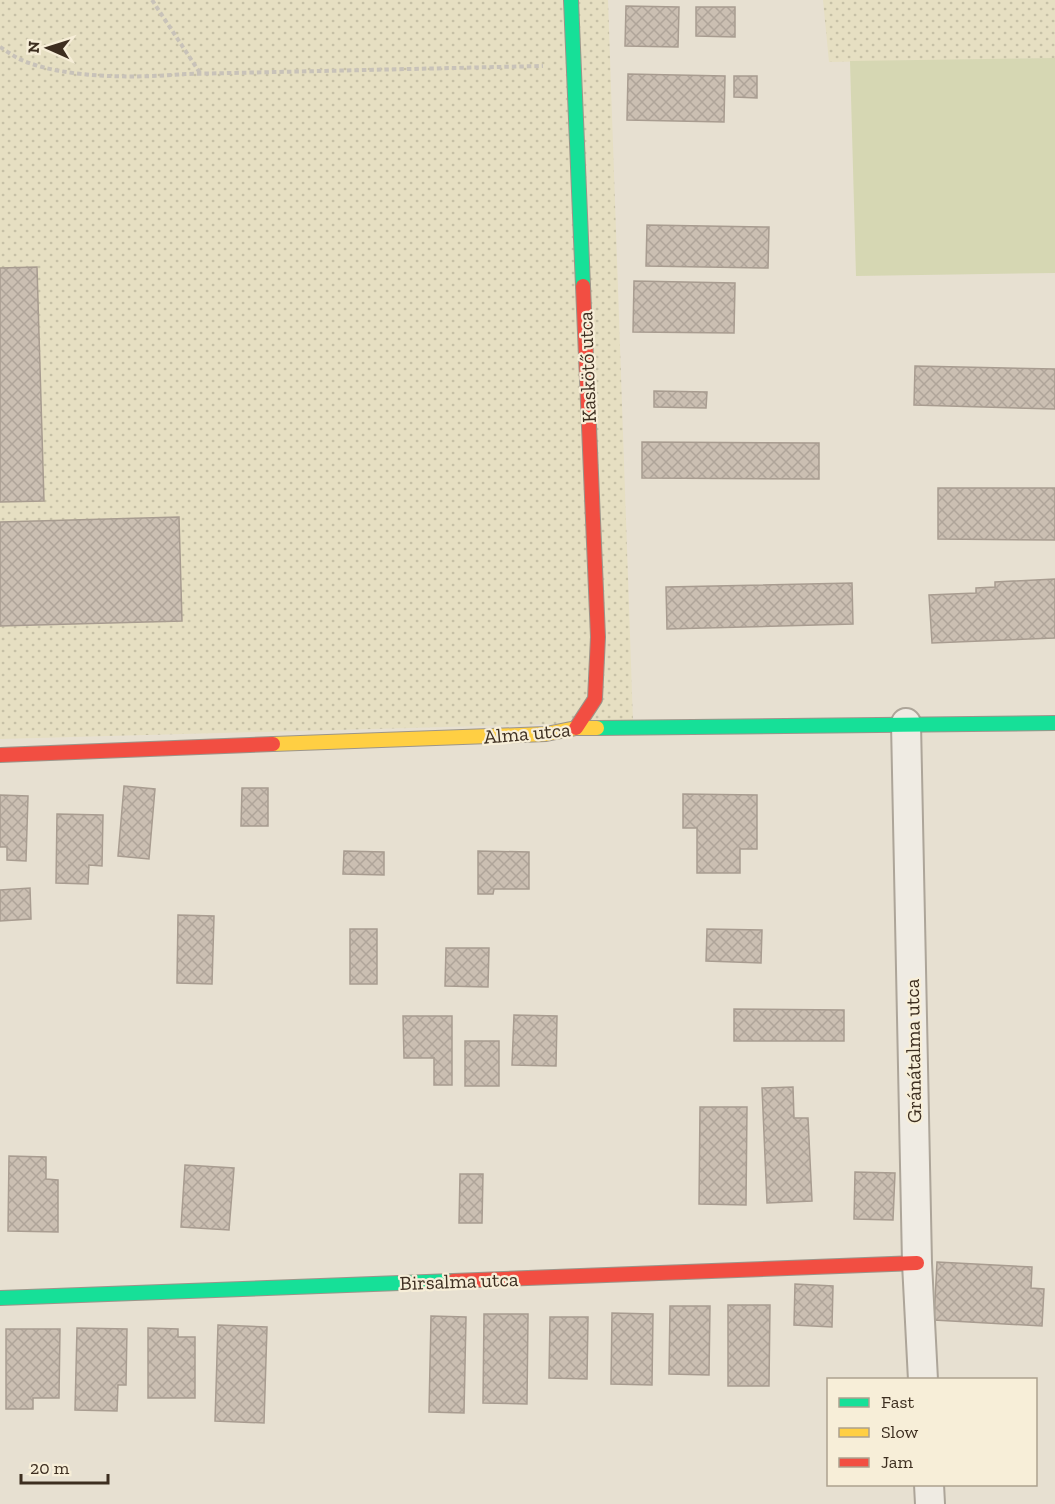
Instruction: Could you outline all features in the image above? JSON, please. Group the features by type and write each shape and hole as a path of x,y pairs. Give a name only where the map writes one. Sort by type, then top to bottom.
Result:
{"street":[{"name":"Kaskötő utca","path":"572,0 598,637 595,699 576,729"},
{"name":"Alma utca","path":"0,755 546,735 576,729 906,723 1055,723"},
{"name":"Gránátalma utca","path":"906,723 917,1263 923,1378"},
{"name":"Birsalma utca","path":"0,1298 917,1263"},
{"path":"929,1486 930,1504"}],"path":[{"path":"152,0 200,74"},
{"path":"0,47 24,62 83,75 148,77 574,65"}],"shaded area":[{"path":"0,0 608,0 633,722 0,739"},
{"path":"823,0 1055,0 1055,58 829,62"}],"green space":[{"path":"1055,58 1055,273 856,276 850,61"}],"building":[{"path":"626,6 679,7 678,47 625,46"},
{"path":"696,7 735,7 735,37 696,36"},
{"path":"628,74 725,76 724,122 627,120"},
{"path":"734,76 757,76 757,98 734,97"},
{"path":"647,225 769,227 768,268 646,266"},
{"path":"37,267 44,501 0,502 0,268"},
{"path":"634,281 735,283 734,333 633,332"},
{"path":"915,366 1055,369 1055,409 914,405"},
{"path":"654,391 707,392 706,408 654,407"},
{"path":"642,442 819,443 819,479 642,478"},
{"path":"938,488 1055,488 1055,540 938,539"},
{"path":"179,517 182,621 0,626 0,522"},
{"path":"1055,579 1055,638 932,643 929,595 976,593 976,588 995,587 995,582"},
{"path":"852,583 853,624 667,629 666,587"},
{"path":"124,786 155,789 149,859 118,856"},
{"path":"242,788 268,788 268,826 241,826"},
{"path":"683,794 757,795 757,849 740,849 740,873 697,873 697,828 683,828"},
{"path":"0,795 28,796 26,861 7,860 7,847 0,847"},
{"path":"57,814 103,815 102,866 89,865 88,884 56,883"},
{"path":"344,851 384,852 384,875 343,874"},
{"path":"478,851 529,852 529,889 494,889 493,894 478,894"},
{"path":"30,888 31,919 0,921 0,890"},
{"path":"178,915 214,916 212,984 177,983"},
{"path":"350,929 377,929 377,984 350,984"},
{"path":"707,929 762,930 761,963 706,961"},
{"path":"446,948 489,948 488,987 445,986"},
{"path":"734,1009 844,1010 844,1041 734,1041"},
{"path":"514,1015 557,1016 556,1066 512,1065"},
{"path":"403,1016 452,1016 452,1085 434,1085 434,1058 404,1058"},
{"path":"465,1041 499,1041 499,1086 465,1086"},
{"path":"793,1087 794,1118 808,1118 812,1201 767,1203 762,1088"},
{"path":"700,1107 747,1107 746,1205 699,1204"},
{"path":"9,1156 46,1157 46,1179 58,1180 58,1232 8,1231"},
{"path":"185,1165 234,1168 229,1230 181,1227"},
{"path":"855,1172 895,1173 893,1220 854,1219"},
{"path":"460,1174 483,1174 482,1223 459,1223"},
{"path":"937,1262 1032,1267 1031,1288 1044,1289 1042,1326 934,1320"},
{"path":"795,1284 833,1286 832,1327 794,1325"},
{"path":"728,1305 770,1305 769,1386 728,1386"},
{"path":"670,1306 710,1306 709,1375 669,1374"},
{"path":"612,1313 653,1314 652,1385 611,1384"},
{"path":"484,1314 528,1314 527,1404 483,1403"},
{"path":"431,1316 466,1317 464,1413 429,1412"},
{"path":"550,1317 588,1317 587,1379 549,1378"},
{"path":"218,1325 267,1327 264,1423 215,1421"},
{"path":"77,1328 127,1329 126,1385 118,1385 117,1411 75,1410"},
{"path":"148,1328 178,1329 178,1337 195,1337 195,1398 148,1398"},
{"path":"6,1329 60,1329 59,1398 33,1398 33,1409 6,1409"}],"traffic: fast":[{"path":"571,0 583,286"},
{"path":"597,728 1055,723"},
{"path":"0,1298 453,1281"}],"traffic: slow":[{"path":"273,744 546,734 576,728 597,728"}],"traffic: jam":[{"path":"576,728 595,699 598,637 583,286"},
{"path":"0,755 273,744"},
{"path":"453,1281 917,1263"}]}
